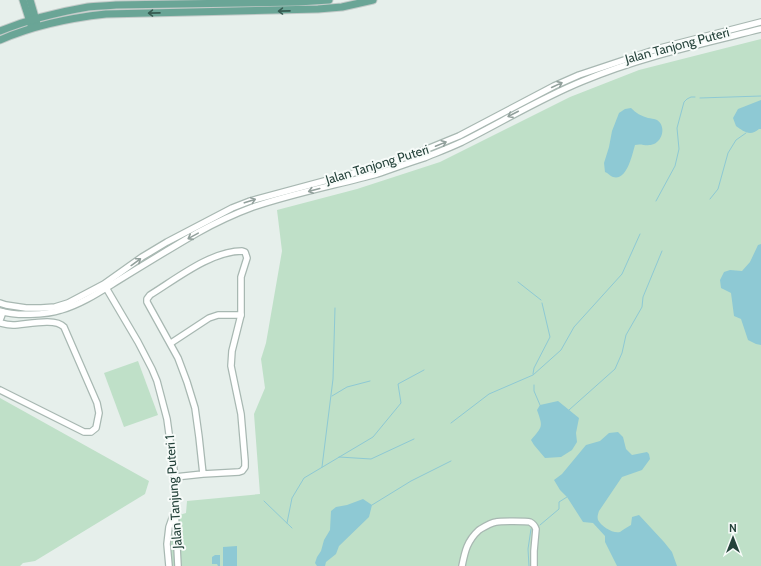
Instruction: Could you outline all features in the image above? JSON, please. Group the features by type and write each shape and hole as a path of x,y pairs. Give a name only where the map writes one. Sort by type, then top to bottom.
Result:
{"main road":[{"path":"0,40 53,15 87,7 329,0"},
{"path":"0,31 11,27 34,23 106,14 318,10 370,1"},
{"path":"27,3 44,14 53,15"},
{"path":"27,3 34,23"},
{"path":"11,27 23,17 27,3"}],"street":[{"name":"Jalan Tanjong Puteri","path":"0,303 26,308 41,308 55,307 68,303 105,286 142,257 167,242 250,200 376,167 417,153 459,136 554,86 579,75 660,48 761,22"},
{"name":"Jalan Tanjong Puteri","path":"2,311 28,314 48,313 71,307 170,248 235,214 302,193 378,173 445,150 513,114 582,81 619,67 661,54 761,29"},
{"path":"579,75 582,81"},
{"path":"175,477 239,472 245,467 241,414 231,366 232,351 241,315 242,277 247,258 245,252 239,251 224,253 209,259 147,299 147,302 178,358 195,408 203,474"},
{"name":"Jalan Tanjung Puteri 1","path":"105,286 152,368 167,419 175,477 174,484 178,566"},
{"path":"41,308 47,310 48,313"},
{"path":"0,320 2,311"},
{"path":"171,343 209,318 218,315 241,315"},
{"path":"0,323 13,325 52,322 61,324 64,327 97,403 99,413 96,428 91,432 84,432 0,390"},
{"path":"169,566 167,544 169,527 175,508"},
{"path":"462,566 464,551 470,541 479,530 497,521 530,522 535,526 534,566"}],"green space":[{"path":"761,39 761,566 169,566 167,544 173,517 186,513 187,501 260,494 254,414 265,388 261,359 266,343 282,251 277,210 357,189 440,162 570,97 639,70"},
{"path":"138,361 158,415 124,427 104,373"},
{"path":"0,398 149,481 145,494 35,561 23,563 20,566 0,566"}],"water":[{"path":"761,100 761,129 750,133 736,126 733,118 738,109"},
{"path":"631,108 641,115 657,120 662,126 662,133 660,139 654,144 635,145 625,171 618,177 613,177 605,172 604,163 612,131 619,113 625,109"},
{"path":"761,244 761,345 748,340 741,319 734,316 731,293 721,288 720,280 724,272 730,270 742,271 750,262 758,245"},
{"path":"558,401 579,418 576,433 577,442 572,450 561,457 545,458 531,440 541,426 537,410 540,405"},
{"path":"618,432 623,437 626,449 632,455 647,452 650,459 642,470 622,477 599,511 598,520 608,529 614,532 620,532 631,525 632,517 639,515 672,552 677,566 617,566 605,542 605,536 593,523 583,522 554,480 562,474 586,445 600,441 609,433"},
{"path":"363,499 372,505 369,517 339,546 336,554 326,562 325,566 317,566 315,563 317,557 330,530 331,511 336,507 347,505"},
{"path":"237,546 237,566 223,566 223,547"},
{"path":"215,555 220,555 220,566 217,564 212,564 212,557"}],"waterway":[{"path":"700,98 761,96"},
{"path":"656,201 675,166 679,149 677,128 684,102 691,97 695,97"},
{"path":"710,199 718,189 728,153 736,140 746,133"},
{"path":"451,423 489,394 533,375 561,350 574,327 622,274 640,234"},
{"path":"569,410 615,369 622,353 626,335 642,307 643,297 662,251"},
{"path":"518,282 541,300"},
{"path":"533,374 534,368 550,337 542,303"},
{"path":"322,467 333,379 335,308"},
{"path":"287,523 292,498 304,478 373,437 401,403 398,384 424,370"},
{"path":"332,396 347,387 370,381"},
{"path":"534,385 534,391 540,405"},
{"path":"339,457 371,459 414,439"},
{"path":"372,505 411,481 451,461"},
{"path":"540,525 559,509 559,502 567,497"},
{"path":"264,501 292,528"},
{"path":"529,566 528,549 531,529"}]}
